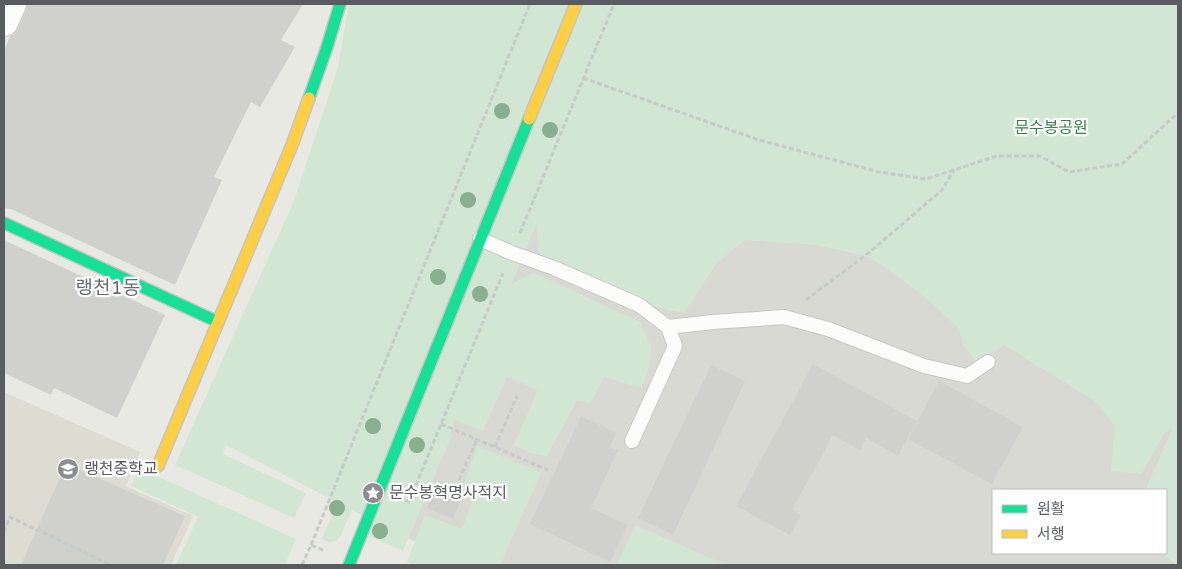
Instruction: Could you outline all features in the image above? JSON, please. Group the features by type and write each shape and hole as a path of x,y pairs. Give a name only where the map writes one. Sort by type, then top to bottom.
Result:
{"street":[{"path":"4,22 12,4"},
{"path":"158,466 292,145 327,47 340,4"},
{"path":"349,565 576,4"},
{"path":"4,223 218,322"}],"lane":[{"path":"480,239 554,268 639,305 668,327 675,346 632,441"},
{"path":"668,327 784,317 828,329 924,366 967,376 988,362"}],"path":[{"path":"310,544 530,4"},
{"path":"584,78 759,140 879,172 926,179 997,156 1040,156 1069,172 1122,164 1178,113"},
{"path":"784,317 871,251 942,190 954,170"},
{"path":"495,447 517,396"},
{"path":"411,411 548,470"},
{"path":"459,480 477,439"},
{"path":"4,532 10,517 109,565"}],"shaded area":[{"path":"578,122 879,193 1178,417 1146,489 992,489 992,554 1163,554 1178,565 443,565 446,558 406,537"},
{"name":"랭천중학교","path":"4,392 140,452 126,486 193,516 171,565 4,565"}],"green space":[{"name":"문수봉공원","path":"349,4 1178,4 1178,564 1163,554 1167,554 1167,489 1146,489 1173,428 1164,434 1141,474 1111,471 1115,426 1095,401 1004,345 978,364 963,345 959,328 920,293 870,257 816,245 745,240 716,264 684,313 632,302 539,254 536,223 511,284 534,273 640,322 651,347 650,366 641,388 604,377 590,404 577,400 547,456 531,453 514,445 538,390 507,377 483,431 455,420 449,433 452,435 403,551 369,536 375,522 352,510 341,535 336,541 329,542 322,539 337,502 226,445 223,454 306,493 294,518 175,465 294,201 338,67"},
{"path":"478,446 541,473 500,565 414,565 407,562 425,515 462,529 476,492 462,487"},
{"path":"139,468 296,539 285,565 176,565 198,517 131,486"},
{"path":"635,525 726,565 617,565"}],"building":[{"path":"27,4 303,4 281,40 295,47 260,107 251,102 214,177 222,180 175,285 11,209 4,208 4,52 10,36 18,28"},
{"path":"4,240 165,315 117,418 54,388 51,395 4,373"},
{"path":"813,364 917,421 898,456 866,438 860,450 833,435 792,510 801,515 790,535 736,506"},
{"path":"711,365 745,381 673,535 638,518"},
{"path":"939,381 1023,427 992,484 908,439"},
{"path":"581,416 616,433 610,447 618,450 591,508 628,525 610,562 530,524"},
{"path":"66,464 185,516 163,565 21,565"},
{"path":"439,480 465,491 453,519 427,508"}],"traffic: fast":[{"path":"309,98 340,4"},
{"path":"349,565 529,119"},
{"path":"4,223 218,322"}],"traffic: slow":[{"path":"529,119 576,4"},
{"path":"158,466 292,145 309,98"}],"place":[{"name":"랭천중학교","path":"68,469"},
{"name":"문수봉혁명사적지","path":"373,493"}],"district":[{"name":"랭천1동","path":"108,288"}]}
